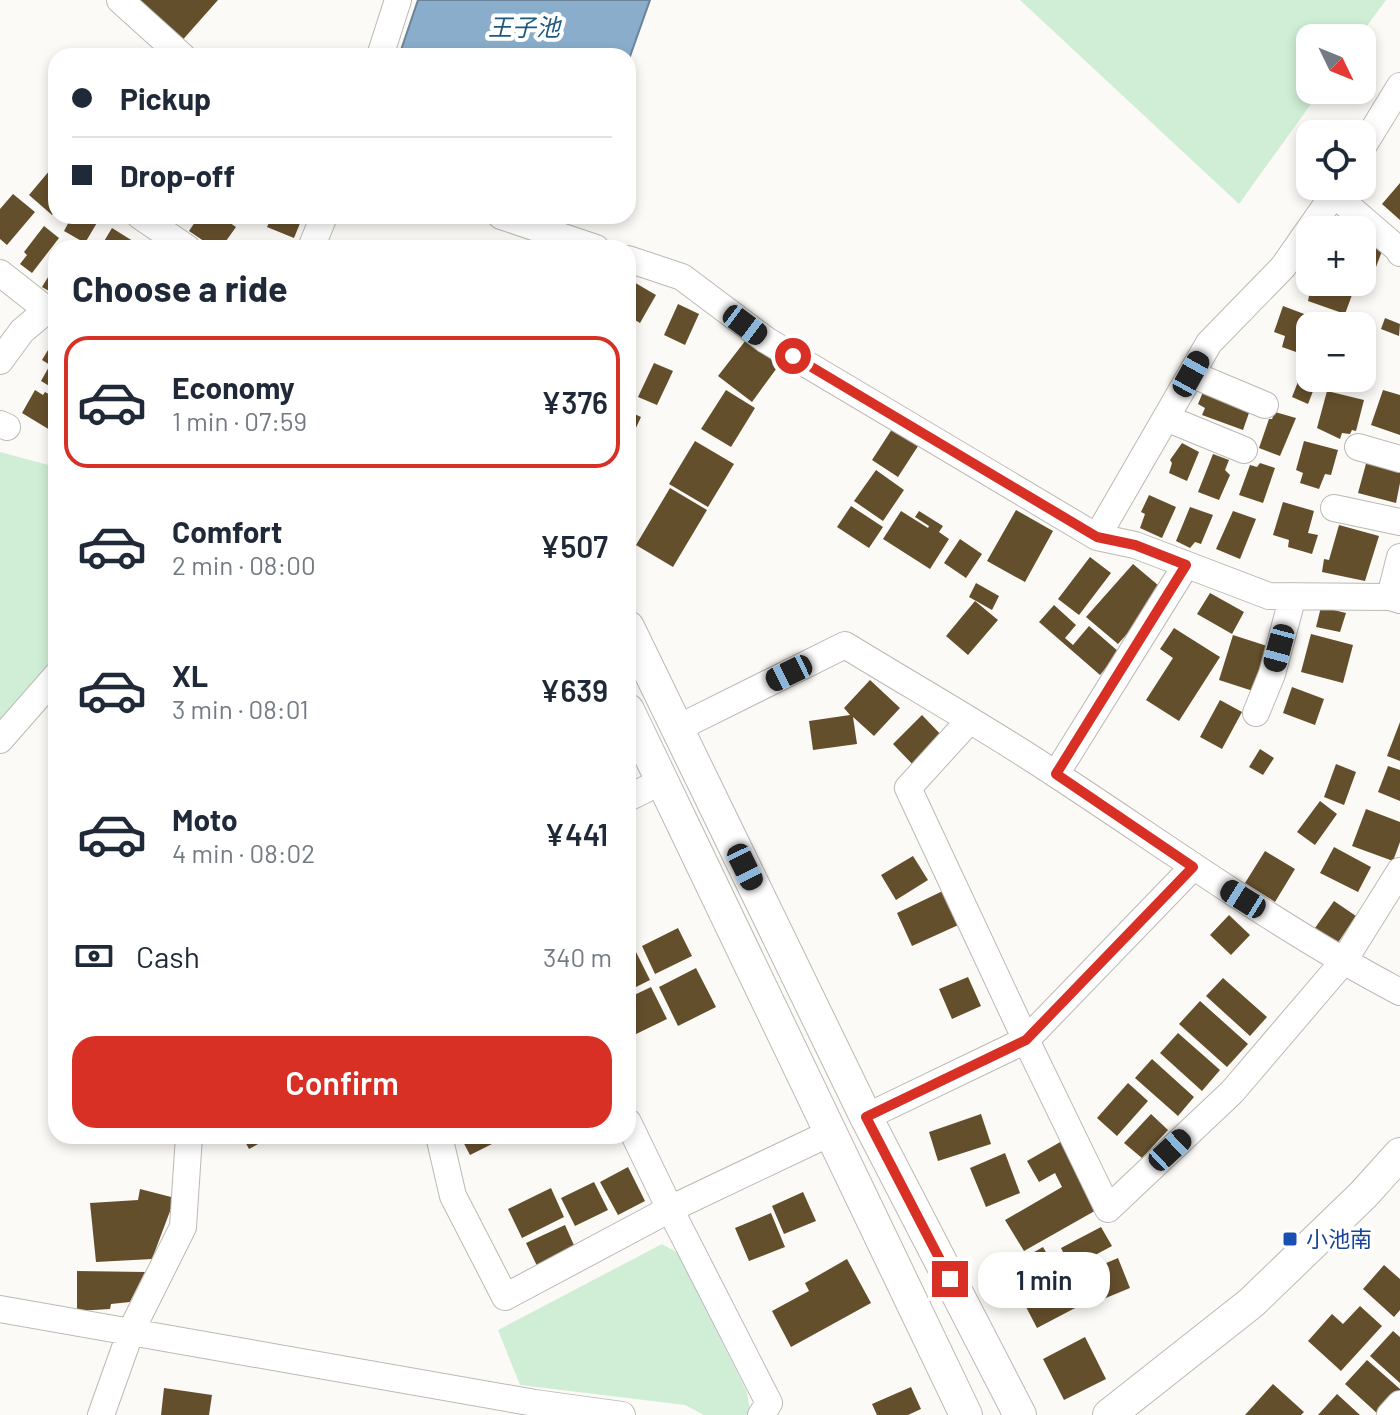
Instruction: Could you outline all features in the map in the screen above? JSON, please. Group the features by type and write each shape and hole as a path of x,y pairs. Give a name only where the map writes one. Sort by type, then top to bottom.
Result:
{"street":[{"path":"120,0 173,48"},
{"path":"383,48 398,0"},
{"path":"1376,125 1400,86"},
{"path":"1097,537 1209,343 1283,267 1329,200"},
{"path":"1346,200 1400,253"},
{"path":"152,224 175,240"},
{"path":"525,224 572,240"},
{"path":"636,262 682,277 766,340 1097,537 1135,545 1269,596 1395,599 1400,557"},
{"path":"0,273 48,310"},
{"path":"0,361 22,331 48,315"},
{"path":"1191,374 1265,405"},
{"path":"1166,418 1244,450"},
{"path":"1358,447 1400,459"},
{"path":"1334,508 1400,522"},
{"path":"1056,774 1186,565"},
{"path":"1256,713 1272,674 1293,596"},
{"path":"636,643 866,1117 1020,1415"},
{"path":"678,728 845,645 1056,774 1193,867 1343,962 1400,992"},
{"path":"0,740 48,685"},
{"path":"969,721 908,788 1108,1209 1232,1092 1343,962 1400,871"},
{"path":"636,727 966,1415"},
{"path":"636,794 662,781"},
{"path":"866,1117 1026,1040 1193,867"},
{"path":"441,1144 453,1196 505,1297 670,1209 830,1133"},
{"path":"636,1139 769,1403 761,1415"},
{"path":"101,1415 131,1331 183,1227 188,1144"},
{"path":"1109,1415 1251,1303 1354,1204 1400,1154"},
{"path":"0,1309 131,1331 535,1409 622,1415"},
{"path":"1390,1415 1400,1404"}],"green space":[{"path":"1020,0 1386,0 1368,24 1296,24 1296,104 1311,104 1299,120 1296,120 1296,125 1239,204"},
{"path":"0,452 48,465 48,675 0,729"},
{"path":"662,1244 678,1253 747,1392 750,1411 746,1415 704,1415 685,1405 520,1385 498,1330"}],"water":[{"name":"王子池","path":"418,0 650,0 633,48 402,48"}],"building":[{"path":"132,0 218,0 179,44"},
{"path":"48,172 48,212 29,195"},
{"path":"1400,183 1400,220 1382,204"},
{"path":"13,194 35,212 7,245 0,239 0,209"},
{"path":"68,224 96,224 87,240 80,240 64,231"},
{"path":"194,224 232,224 236,227 227,240 202,240 189,231"},
{"path":"268,224 300,224 294,238 267,227"},
{"path":"44,226 59,238 48,240 48,252 32,273 20,264 27,255 24,252"},
{"path":"112,228 131,240 105,240"},
{"path":"1376,249 1382,251 1376,267"},
{"path":"636,283 656,295 640,323 636,321"},
{"path":"1309,296 1352,296 1346,312 1308,301"},
{"path":"678,304 699,314 685,345 664,335"},
{"path":"1283,306 1299,312 1296,312 1296,352 1282,347 1285,336 1274,332"},
{"path":"1385,318 1400,324 1399,336 1381,329"},
{"path":"749,336 782,361 752,402 718,376"},
{"path":"48,350 48,364 42,360"},
{"path":"654,363 673,371 657,405 638,397"},
{"path":"48,369 48,385 41,381"},
{"path":"1296,387 1296,392 1313,392 1308,404 1292,397"},
{"path":"35,390 43,395 48,394 48,429 22,413"},
{"path":"726,390 755,408 731,447 701,429"},
{"path":"1383,390 1400,395 1400,435 1371,425"},
{"path":"1203,392 1250,410 1243,430 1202,415 1205,408 1198,404"},
{"path":"1327,392 1364,400 1356,431 1342,433 1340,439 1317,428"},
{"path":"1275,412 1296,418 1280,456 1259,448 1269,419"},
{"path":"894,426 920,443 898,477 872,460"},
{"path":"695,441 734,464 708,507 669,484"},
{"path":"1304,441 1338,450 1331,475 1325,474 1319,489 1300,483 1303,473 1296,470"},
{"path":"1182,443 1199,452 1187,481 1169,473 1170,460"},
{"path":"1213,454 1229,460 1225,470 1230,475 1219,500 1198,492"},
{"path":"1367,460 1400,468 1396,503 1358,493"},
{"path":"1260,463 1275,468 1263,503 1239,495 1250,465 1257,467"},
{"path":"876,470 904,490 883,521 854,501"},
{"path":"670,488 707,510 673,567 636,545"},
{"path":"1149,495 1176,507 1162,538 1140,528 1145,514 1141,512"},
{"path":"1283,502 1314,511 1308,533 1318,535 1312,554 1288,547 1289,540 1273,535"},
{"path":"851,506 883,527 869,548 837,527"},
{"path":"1190,507 1213,515 1201,544 1195,542 1190,548 1176,541"},
{"path":"1016,510 1053,531 1025,582 987,561"},
{"path":"901,511 928,528 915,517 919,511 943,526 939,532 949,539 930,569 883,539"},
{"path":"1233,511 1256,519 1240,559 1216,549"},
{"path":"1339,525 1379,536 1365,581 1322,572 1324,559 1329,560"},
{"path":"960,539 982,554 966,578 944,563"},
{"path":"1090,557 1111,573 1079,615 1058,599"},
{"path":"1133,564 1165,591 1118,644 1086,617"},
{"path":"976,583 999,596 992,610 969,597"},
{"path":"1210,593 1244,612 1232,634 1197,614"},
{"path":"975,601 998,620 968,655 946,636"},
{"path":"1054,605 1076,625 1065,638 1073,645 1089,626 1119,652 1100,675 1039,622"},
{"path":"1321,607 1346,613 1340,632 1316,627"},
{"path":"1174,628 1220,657 1179,721 1146,700 1173,658 1160,649"},
{"path":"1311,634 1353,645 1343,683 1301,672"},
{"path":"1233,635 1267,646 1253,691 1219,680"},
{"path":"870,680 900,708 874,736 853,717 857,744 813,750 809,721 850,715 844,708"},
{"path":"1292,687 1324,699 1315,725 1283,713"},
{"path":"1220,700 1242,712 1222,749 1200,737"},
{"path":"922,715 946,740 917,769 893,744"},
{"path":"1400,722 1400,761 1387,756"},
{"path":"1260,749 1274,758 1263,775 1249,767"},
{"path":"1336,764 1356,772 1344,805 1324,797"},
{"path":"1388,766 1400,770 1400,801 1378,792"},
{"path":"1320,801 1337,814 1315,845 1297,832"},
{"path":"1366,809 1400,822 1400,842 1393,861 1352,846"},
{"path":"1334,847 1371,867 1358,892 1320,873"},
{"path":"1265,851 1295,869 1275,902 1245,883"},
{"path":"913,856 928,880 896,900 881,875"},
{"path":"949,888 965,922 912,946 897,913"},
{"path":"1334,901 1356,916 1337,944 1315,928"},
{"path":"1229,915 1250,935 1231,955 1210,935"},
{"path":"678,928 692,956 655,974 642,946"},
{"path":"636,952 650,980 636,987"},
{"path":"696,968 716,1007 678,1026 659,987"},
{"path":"968,977 981,1006 952,1019 939,989"},
{"path":"1223,978 1267,1017 1250,1036 1206,996"},
{"path":"651,987 667,1019 636,1034 636,994"},
{"path":"1200,1001 1248,1044 1227,1067 1179,1024"},
{"path":"1178,1033 1220,1070 1202,1091 1160,1053"},
{"path":"1152,1059 1194,1097 1178,1116 1135,1078"},
{"path":"1128,1083 1148,1101 1117,1136 1097,1118"},
{"path":"981,1114 991,1144 938,1161 929,1132"},
{"path":"1151,1114 1168,1130 1142,1158 1124,1143"},
{"path":"1062,1141 1100,1208 1024,1251 1005,1220 1062,1187 1055,1173 1039,1182 1027,1161"},
{"path":"464,1144 492,1144 470,1155"},
{"path":"1005,1153 1020,1193 986,1207 970,1168"},
{"path":"628,1167 645,1201 618,1215 600,1182"},
{"path":"594,1182 608,1210 575,1226 561,1198"},
{"path":"551,1188 564,1217 522,1238 508,1209"},
{"path":"140,1189 175,1198 152,1259 96,1262 90,1203 138,1200"},
{"path":"803,1192 816,1221 784,1234 772,1206"},
{"path":"771,1213 785,1247 749,1261 735,1228"},
{"path":"565,1225 577,1252 539,1270 526,1243"},
{"path":"1101,1227 1112,1246 1071,1268 1061,1248"},
{"path":"1043,1247 1057,1271 1013,1297 999,1272"},
{"path":"1118,1258 1130,1288 1084,1307 1071,1278"},
{"path":"847,1259 871,1303 791,1347 772,1311 809,1291 805,1283"},
{"path":"1384,1265 1400,1279 1400,1310 1394,1317 1363,1289"},
{"path":"77,1271 145,1272 130,1302 111,1304 110,1309 77,1311"},
{"path":"1066,1286 1077,1307 1037,1328 1026,1307"},
{"path":"1360,1306 1382,1326 1341,1371 1308,1341 1332,1314 1343,1324"},
{"path":"1393,1331 1400,1337 1400,1383 1370,1356"},
{"path":"1085,1337 1106,1379 1064,1400 1043,1359"},
{"path":"1367,1360 1400,1389 1400,1393 1379,1415 1345,1384"},
{"path":"1273,1384 1304,1412 1301,1415 1245,1415"},
{"path":"911,1387 921,1409 908,1415 877,1415 872,1404"},
{"path":"164,1388 212,1395 209,1415 161,1415"},
{"path":"1337,1394 1360,1415 1318,1415"}],"place":[{"name":"小池南","path":"1290,1239"}],"route":[{"path":"793,356 1097,537 1135,545 1186,565 1056,774 1193,867 1026,1040 866,1117 950,1279"}]}
